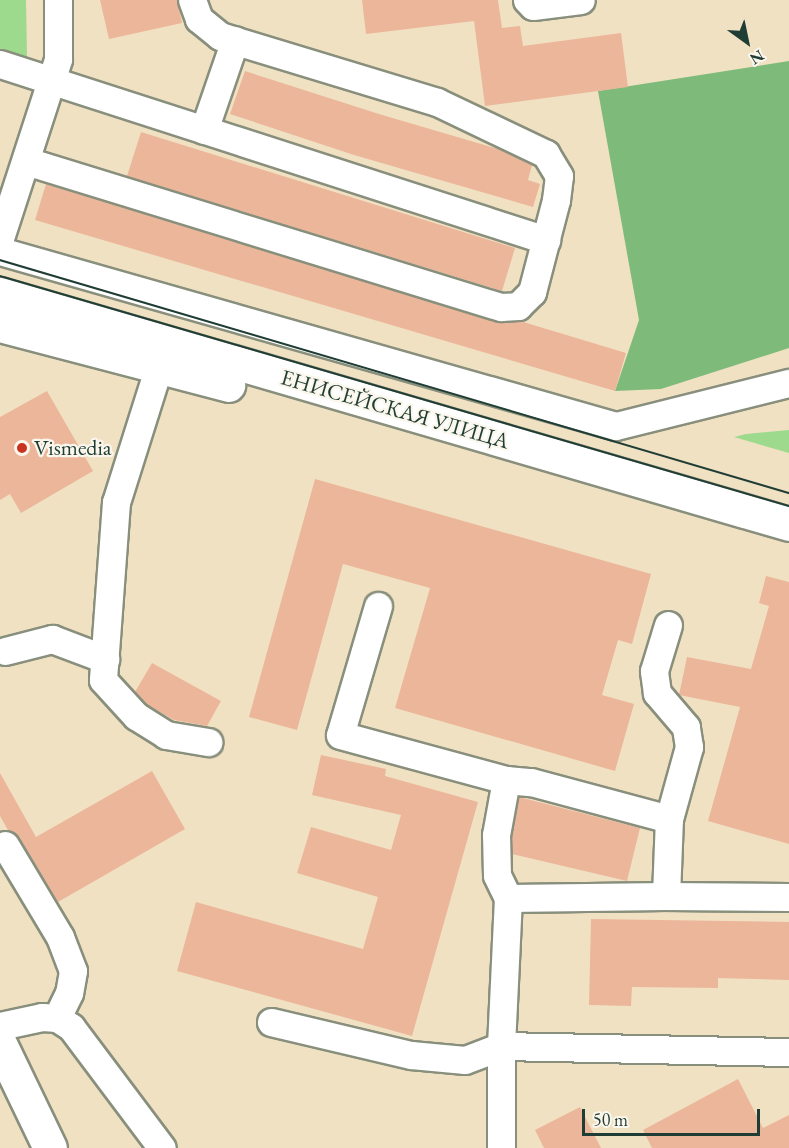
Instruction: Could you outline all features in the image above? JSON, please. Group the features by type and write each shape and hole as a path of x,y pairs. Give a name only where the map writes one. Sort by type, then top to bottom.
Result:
{"main road":[{"name":"ЕНИСЕЙСКАЯ УЛИЦА","path":"0,294 789,524"},
{"name":"ЕНИСЕЙСКАЯ УЛИЦА","path":"0,325 159,366 789,547"},
{"path":"0,1044 50,1148"}],"lane":[{"path":"0,238 58,59 58,0"},
{"path":"26,161 501,308 518,306 532,292 556,200 559,176 546,154 437,102 220,36 199,19 192,0"},
{"path":"527,0 533,6 581,0"},
{"path":"204,130 235,40"},
{"path":"0,64 546,240"},
{"path":"0,251 616,426 789,383"},
{"path":"159,366 116,502 103,680 136,716 166,735 208,742"},
{"path":"378,606 340,735 506,780 531,782 669,819"},
{"path":"666,896 669,819 689,747 686,727 657,693 654,671 668,625"},
{"path":"5,651 52,639 105,660"},
{"path":"501,1148 501,1046 508,898 497,875 496,835 506,780"},
{"path":"5,845 60,937 73,971 69,993 57,1018"},
{"path":"508,898 789,897"},
{"path":"0,1026 42,1017 57,1018 71,1027 162,1148"},
{"path":"271,1022 411,1056 465,1060 501,1046 789,1052"}],"green space":[{"path":"0,0 26,0 27,57 0,49"},
{"path":"789,61 789,348 661,389 615,391 639,320 598,91"},
{"path":"789,430 789,453 734,437 746,434"}],"building":[{"path":"100,0 177,0 182,23 109,39"},
{"path":"362,0 498,0 502,28 520,26 523,46 621,33 628,87 485,106 474,21 366,34"},
{"path":"245,71 498,149 532,165 528,180 540,184 533,207 354,155 230,114"},
{"path":"141,132 515,248 502,291 127,176"},
{"path":"46,184 496,322 520,321 626,353 615,391 35,220"},
{"path":"47,391 93,471 21,513 10,494 0,500 0,417"},
{"path":"315,479 651,574 632,644 618,640 602,695 634,704 615,771 395,708 430,588 343,564 297,730 249,717"},
{"path":"766,576 789,582 789,844 708,821 740,707 679,695 687,657 751,669 769,606 759,603"},
{"path":"152,663 221,701 207,726 174,720 146,704 135,692"},
{"path":"321,755 386,769 385,776 478,802 412,1036 177,971 196,902 363,949 378,897 297,873 311,827 391,850 401,815 312,795"},
{"path":"152,771 185,829 58,902 19,837 8,830 0,816 0,773 36,837"},
{"path":"519,797 640,828 627,881 512,854 512,836"},
{"path":"591,919 789,922 789,980 718,978 718,988 632,987 631,1006 589,1005"},
{"path":"738,1079 763,1128 789,1115 789,1148 652,1148 643,1130"},
{"path":"580,1107 601,1148 544,1148 535,1130"}],"tram line":[{"path":"0,260 789,493"},
{"path":"0,276 789,506"}],"place":[{"name":"Vismedia","path":"22,448"}]}
